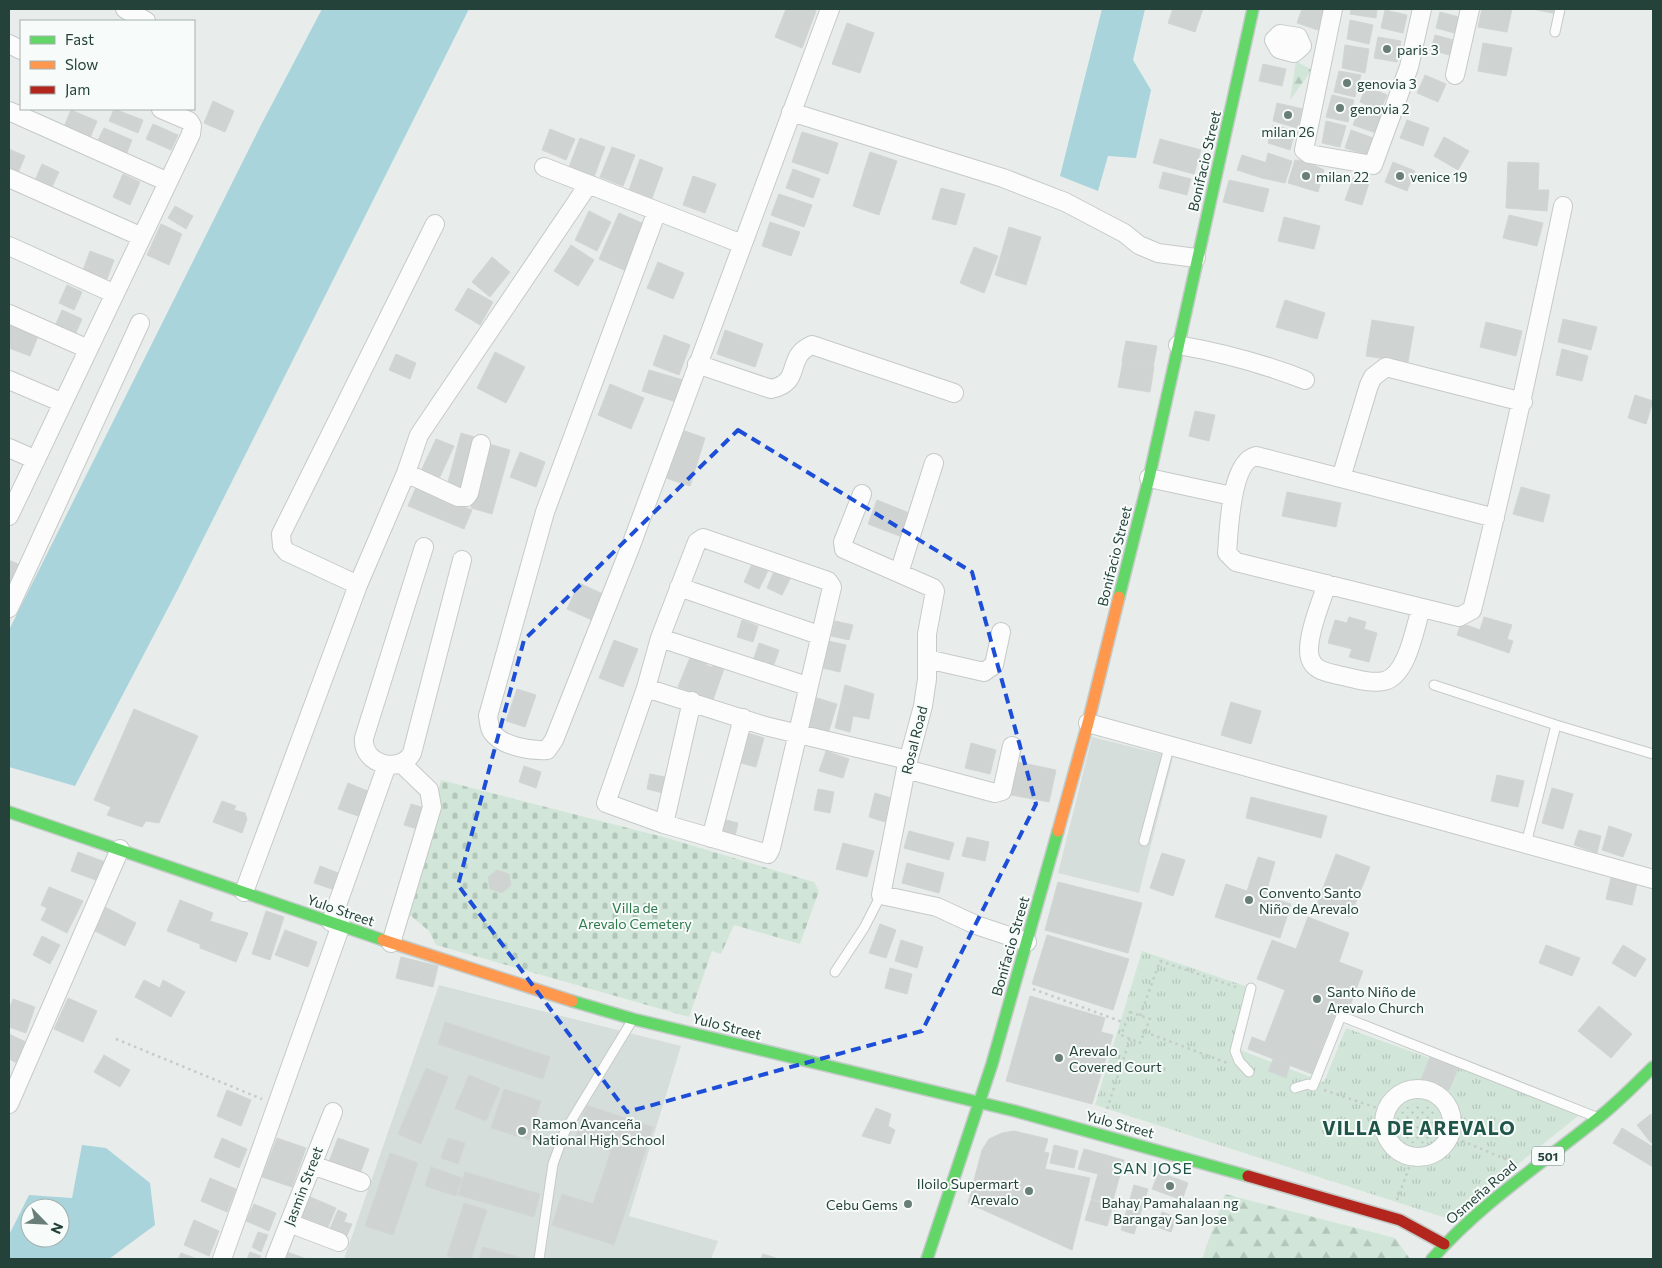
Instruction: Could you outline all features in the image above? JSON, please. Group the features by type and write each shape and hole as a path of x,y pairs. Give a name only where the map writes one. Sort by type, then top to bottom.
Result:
{"main road":[{"name":"Bonifacio Street","path":"927,1259 1016,982 1088,723 1149,478 1196,258 1254,9"},
{"name":"Yulo Street","path":"9,812 391,943 633,1019 1088,1131 1400,1220 1444,1244"},
{"name":"Osmeña Road","path":"1444,1244 1530,1169 1598,1118 1653,1067"},
{"name":"501","path":"1432,1259 1444,1244"}],"street":[{"path":"125,9 144,20"},
{"path":"657,212 544,512 488,716 490,730 498,739 534,751 547,750 554,740 630,548 830,9"},
{"path":"1334,9 1304,150 1309,154 1373,165 1409,67 1422,9"},
{"path":"1455,75 1470,9"},
{"path":"1249,34 1274,40 1280,34 1298,37 1302,46 1326,50"},
{"path":"9,516 191,134 192,126 189,121 163,110"},
{"path":"9,111 168,182"},
{"path":"791,112 1003,178 1065,202 1124,233 1139,245 1158,253 1196,258"},
{"path":"544,167 742,244"},
{"path":"9,178 142,237"},
{"path":"244,892 358,584 406,473 419,435 588,185"},
{"path":"1495,518 1256,456 1250,458 1244,464 1232,496 1227,553 1231,559 1459,617 1472,610 1495,518 1523,402 1563,206"},
{"path":"358,584 287,552 282,546 281,534 435,224"},
{"path":"9,246 115,294"},
{"path":"9,314 88,349"},
{"path":"9,608 140,324"},
{"path":"697,364 771,389 782,386 790,379 797,356 805,348 812,345 954,393"},
{"path":"1178,345 1233,355 1265,364 1305,380"},
{"path":"1341,478 1369,385 1373,377 1386,367 1523,402"},
{"path":"9,380 63,403"},
{"path":"406,473 458,497 466,497 469,493 481,444"},
{"path":"9,448 36,460"},
{"path":"899,573 934,463"},
{"path":"1149,478 1232,496"},
{"name":"Rosal Road","path":"862,494 843,542 844,549 933,588 935,591 927,634 923,706 907,764 881,895"},
{"path":"703,538 719,542 831,583 832,587 807,686 771,848 768,854 664,824 606,803 646,688 660,638 679,587 697,542 703,538"},
{"path":"391,943 432,807 429,790 394,764 371,758 367,753 364,738 424,547"},
{"path":"222,1259 336,923 394,764 412,752 462,560"},
{"path":"1327,584 1309,646 1311,660 1320,671 1368,681 1385,680 1396,674 1405,660 1421,608"},
{"path":"679,587 819,635"},
{"path":"927,659 984,672 994,665 1002,632"},
{"path":"660,638 807,686"},
{"path":"646,688 743,718 907,764 995,793 1002,791 1012,746"},
{"path":"664,824 692,701"},
{"path":"711,838 743,718"},
{"path":"1088,723 1170,744 1653,880"},
{"path":"9,1104 15,1073 120,849"},
{"path":"881,895 937,907 976,925 1027,942"},
{"path":"1417,1089 1433,1092 1441,1097 1450,1111 1453,1129 1450,1136 1438,1150 1422,1157 1404,1154 1390,1143 1384,1126 1386,1111 1393,1100 1408,1090 1417,1089"},
{"name":"Jasmin Street","path":"274,1259 332,1112"},
{"path":"312,1164 361,1182"},
{"path":"289,1223 339,1242"}],"lane":[{"path":"1555,32 1560,9"},
{"path":"1434,685 1653,754"},
{"path":"1526,844 1556,725"},
{"path":"1144,841 1170,744"},
{"path":"835,972 864,928 881,895"},
{"path":"1249,1072 1239,1061 1236,1051 1250,990"},
{"path":"1295,1088 1308,1084 1313,1086 1341,1016 1598,1118"},
{"path":"539,1259 553,1164 565,1131 633,1019"}],"path":[{"path":"1140,1016 1160,961 1250,990"},
{"path":"1016,982 1125,1023"},
{"path":"1130,1012 1140,1016 1150,1019 1140,1043 1121,1035 1130,1012"},
{"path":"1145,1032 1249,1072"},
{"path":"116,1039 275,1105"},
{"path":"1088,1131 1107,1113 1130,1039"},
{"path":"1313,1086 1386,1111"},
{"path":"1450,1136 1530,1169"},
{"path":"1375,1213 1396,1204 1413,1157"}],"highlighted area":[{"path":"738,430 972,572 1036,804 922,1031 627,1112 458,885 524,640"}],"shaded area":[{"path":"1092,737 1173,757 1139,893 1058,873"},
{"name":"Ramon Avanceña National High School","path":"439,985 681,1046 629,1216 718,1241 711,1259 344,1259"}],"green space":[{"path":"1296,61 1312,70 1290,100"},
{"name":"Villa de Arevalo Cemetery","path":"441,780 667,838 814,882 819,891 800,944 734,925 721,954 712,951 689,1017 436,945 429,931 405,911"},
{"path":"1142,951 1254,989 1235,1048 1324,1082 1346,1028 1582,1113 1449,1219 1095,1105"},
{"path":"1414,1104 1422,1104 1429,1107 1435,1113 1438,1124 1435,1135 1429,1141 1422,1144 1414,1144 1407,1141 1401,1135 1398,1128 1398,1120 1401,1113 1407,1107"},
{"path":"1225,1194 1395,1238 1410,1259 1202,1259"}],"water":[{"path":"322,9 469,9 177,591 75,786 9,767 9,630 261,125"},
{"path":"1102,9 1145,9 1133,60 1151,90 1136,158 1108,156 1098,191 1060,176"},
{"path":"82,1145 106,1148 150,1183 155,1225 109,1259 9,1259 9,1235 20,1213 20,1248 70,1248 70,1198 28,1198 29,1195 72,1198"}],"building":[{"path":"786,9 810,9 816,11 802,48 775,37"},
{"path":"1173,9 1203,9 1195,32 1168,23"},
{"path":"1302,9 1329,9 1321,31 1297,23"},
{"path":"1351,9 1377,9 1376,18 1350,14"},
{"path":"1482,9 1512,9 1507,32 1478,27"},
{"path":"1532,9 1558,9 1557,14"},
{"path":"1385,10 1407,15 1403,33 1381,28"},
{"path":"1440,12 1463,18 1458,34 1436,28"},
{"path":"1350,20 1373,25 1369,44 1347,39"},
{"path":"847,23 874,33 860,73 832,64"},
{"path":"1435,35 1457,41 1453,56 1431,50"},
{"name":"paris 3","path":"1378,37 1401,41 1397,62 1374,58"},
{"path":"1483,43 1512,48 1506,76 1478,71"},
{"path":"1345,45 1369,49 1365,73 1342,68"},
{"path":"1263,64 1286,69 1282,86 1259,81"},
{"name":"genovia 3","path":"1339,71 1361,75 1355,97 1334,92"},
{"path":"1425,75 1446,84 1438,102 1417,93"},
{"path":"1366,86 1387,95 1380,111 1360,102"},
{"name":"genovia 2","path":"1332,95 1354,100 1348,122 1326,117"},
{"path":"213,101 234,111 225,132 204,123"},
{"name":"milan 26","path":"1277,103 1303,109 1297,128 1273,121"},
{"path":"1360,107 1383,116 1376,133 1353,125"},
{"path":"71,110 97,121 90,138 64,127"},
{"path":"114,110 143,120 138,133 109,121"},
{"path":"1407,120 1429,128 1423,146 1400,138"},
{"path":"1326,121 1346,126 1340,147 1322,143"},
{"path":"153,124 178,135 171,150 146,139"},
{"path":"1273,125 1295,131 1290,150 1268,143"},
{"path":"104,128 132,140 126,155 97,142"},
{"path":"550,129 575,139 566,160 542,150"},
{"path":"1351,130 1373,138 1368,155 1345,148"},
{"path":"802,132 838,143 828,174 792,162"},
{"path":"1444,137 1469,151 1458,170 1434,156"},
{"path":"580,138 605,147 594,177 569,167"},
{"path":"1160,139 1201,150 1194,174 1153,163"},
{"path":"612,147 635,155 623,186 600,177"},
{"path":"9,149 25,156 18,173 9,169"},
{"path":"870,152 897,161 879,215 853,206"},
{"path":"1268,153 1292,161 1285,183 1262,178"},
{"path":"1242,155 1267,163 1262,178 1237,170"},
{"path":"640,159 663,168 652,198 629,190"},
{"name":"milan 22","path":"1295,160 1305,161 1324,170 1318,192 1288,183"},
{"name":"venice 19","path":"1393,162 1415,171 1407,191 1385,182"},
{"path":"1508,162 1539,163 1538,190 1549,190 1547,211 1506,208"},
{"path":"42,164 59,172 50,191 34,183"},
{"path":"793,169 820,179 813,198 786,188"},
{"path":"1163,172 1191,179 1187,195 1159,188"},
{"path":"123,174 140,182 130,205 113,197"},
{"path":"693,176 716,184 705,213 683,205"},
{"path":"1353,178 1369,183 1362,205 1345,200"},
{"path":"1229,180 1269,189 1263,212 1223,202"},
{"path":"941,188 965,194 956,225 932,219"},
{"path":"779,194 812,205 804,227 771,215"},
{"path":"175,206 193,216 186,229 168,218"},
{"path":"589,211 611,222 597,251 575,240"},
{"path":"619,213 646,225 626,271 599,259"},
{"path":"1509,215 1543,223 1537,246 1503,238"},
{"path":"1284,217 1320,226 1314,249 1278,241"},
{"path":"770,222 800,232 791,256 762,246"},
{"path":"161,224 182,234 169,265 147,255"},
{"path":"1009,227 1041,237 1026,285 995,275"},
{"path":"571,245 594,260 578,286 554,271"},
{"path":"974,247 998,256 984,293 960,283"},
{"path":"90,251 114,260 107,279 83,270"},
{"path":"492,257 510,272 490,297 472,282"},
{"path":"658,262 684,273 673,299 647,288"},
{"path":"67,285 82,292 74,310 59,303"},
{"path":"468,288 493,302 480,325 455,310"},
{"path":"1285,300 1325,313 1317,339 1276,327"},
{"path":"62,310 82,319 75,335 55,326"},
{"path":"1563,319 1597,327 1591,350 1558,342"},
{"path":"1372,320 1414,327 1408,362 1366,356"},
{"path":"1486,322 1522,331 1516,356 1480,347"},
{"path":"9,325 38,336 30,356 9,348"},
{"path":"725,330 763,344 755,367 717,354"},
{"path":"664,335 690,345 679,375 653,365"},
{"path":"1126,341 1157,346 1153,367 1122,361"},
{"path":"1562,349 1588,356 1582,381 1556,375"},
{"path":"495,352 525,367 506,403 477,388"},
{"path":"396,354 416,363 410,379 389,370"},
{"path":"1123,361 1154,367 1150,392 1118,387"},
{"path":"649,370 683,380 676,402 642,391"},
{"path":"610,384 644,398 631,429 598,415"},
{"path":"1635,395 1653,401 1646,424 1628,418"},
{"path":"1195,411 1215,415 1209,441 1189,436"},
{"path":"682,430 705,438 690,486 666,478"},
{"path":"461,433 478,438 465,490 447,486"},
{"path":"436,439 454,446 438,481 420,473"},
{"path":"489,444 510,450 492,514 471,508"},
{"path":"520,452 545,462 536,487 510,477"},
{"path":"416,487 472,510 464,529 408,506"},
{"path":"1521,487 1550,495 1543,522 1513,514"},
{"path":"1287,492 1341,503 1336,527 1282,516"},
{"path":"877,500 912,514 902,537 868,524"},
{"path":"9,560 20,565 9,591"},
{"path":"752,564 768,571 759,589 744,582"},
{"path":"775,569 791,577 782,595 767,588"},
{"path":"579,583 603,594 592,620 567,609"},
{"path":"1349,617 1366,622 1364,629 1377,633 1369,662 1349,657 1352,649 1328,643 1335,620 1347,623"},
{"path":"1484,617 1512,625 1507,639 1513,641 1509,653 1457,635 1461,623 1480,630"},
{"path":"742,620 758,626 753,642 737,637"},
{"path":"835,621 853,625 849,640 831,636"},
{"path":"614,640 638,649 623,687 599,678"},
{"path":"829,641 846,645 840,672 822,668"},
{"path":"759,643 779,650 772,670 752,664"},
{"path":"693,650 710,656 706,665 712,667 715,659 726,663 713,700 678,687"},
{"path":"845,685 874,694 869,719 853,716 850,732 835,728"},
{"path":"517,689 536,695 525,727 506,721"},
{"path":"814,697 837,704 828,734 804,727"},
{"path":"1231,702 1261,711 1251,744 1221,735"},
{"path":"134,709 198,736 159,823 146,821 142,827 107,815 111,807 94,800"},
{"path":"745,732 764,738 756,767 737,762"},
{"path":"971,743 996,750 990,774 965,768"},
{"path":"826,751 849,759 843,778 819,771"},
{"path":"1018,762 1056,770 1049,802 1011,795"},
{"path":"524,766 541,772 536,788 519,782"},
{"path":"650,774 670,778 667,794 647,789"},
{"path":"1497,775 1524,781 1518,807 1491,801"},
{"path":"348,783 368,791 358,816 338,809"},
{"path":"1552,788 1573,794 1563,829 1542,823"},
{"path":"818,789 834,792 830,813 814,810"},
{"path":"875,793 891,798 885,822 869,817"},
{"path":"1251,797 1327,816 1321,838 1246,818"},
{"path":"222,801 236,806 234,810 245,813 247,819 242,833 213,822"},
{"path":"411,804 428,809 421,830 404,825"},
{"path":"722,819 738,823 735,836 719,833"},
{"path":"1609,826 1632,834 1623,857 1602,850"},
{"path":"1579,830 1601,836 1597,853 1574,845"},
{"path":"909,831 954,843 949,860 904,848"},
{"path":"967,837 989,842 985,861 962,856"},
{"path":"843,843 874,851 867,877 836,869"},
{"path":"78,852 108,863 101,882 71,871"},
{"path":"1162,853 1185,860 1173,896 1150,888"},
{"path":"1336,854 1370,867 1350,917 1317,904"},
{"name":"Convento Santo Niño de Arevalo","path":"1258,857 1275,862 1265,896 1291,904 1280,938 1215,917 1226,884 1247,891"},
{"path":"907,863 944,873 939,893 902,883"},
{"path":"320,866 341,874 335,890 314,883"},
{"path":"497,870 509,874 511,885 502,893 490,889 488,877"},
{"path":"1611,878 1637,884 1632,905 1606,899"},
{"path":"1058,882 1142,903 1128,953 1045,930"},
{"path":"49,887 83,901 67,933 41,920 47,908 41,905"},
{"path":"180,900 213,913 210,921 248,933 236,962 200,948 200,944 167,931"},
{"path":"105,907 136,923 125,946 93,930"},
{"path":"266,911 284,917 270,960 252,954"},
{"name":"Santo Niño de Arevalo Church","path":"1308,917 1349,933 1339,962 1363,971 1348,1011 1338,1007 1312,1074 1248,1049 1252,1037 1265,1042 1285,990 1257,979 1272,940 1296,949"},
{"path":"880,924 896,930 886,958 869,953"},
{"path":"285,930 317,942 308,967 275,955"},
{"path":"1047,935 1129,959 1113,1010 1032,984"},
{"path":"42,936 60,945 50,964 33,955"},
{"path":"901,940 923,947 917,968 895,961"},
{"path":"1546,945 1580,958 1572,976 1539,963"},
{"path":"1623,945 1646,959 1635,977 1612,963"},
{"path":"401,957 438,966 433,987 396,978"},
{"path":"890,968 912,974 907,994 885,988"},
{"path":"144,980 160,988 163,980 185,992 171,1017 135,997"},
{"name":"Arevalo Covered Court","path":"1030,996 1105,1018 1101,1032 1113,1035 1092,1104 1006,1081"},
{"path":"68,998 97,1011 83,1042 54,1029"},
{"path":"13,999 35,1007 26,1033 9,1027 9,1010"},
{"path":"1599,1006 1632,1034 1611,1058 1578,1031"},
{"path":"445,1022 550,1057 543,1079 438,1044"},
{"path":"9,1034 26,1042 17,1063 9,1059"},
{"path":"104,1055 130,1070 120,1087 94,1072"},
{"path":"1431,1055 1459,1066 1449,1090 1421,1079"},
{"path":"1273,1059 1290,1065 1286,1078 1268,1071"},
{"path":"426,1068 448,1077 421,1144 398,1134"},
{"path":"469,1075 500,1088 486,1121 455,1108"},
{"path":"504,1089 541,1101 529,1140 491,1128"},
{"path":"227,1090 251,1100 241,1126 217,1116"},
{"path":"586,1105 653,1127 614,1245 552,1225 562,1194 593,1204 611,1151 575,1139"},
{"path":"876,1108 891,1114 888,1126 895,1130 890,1144 862,1136"},
{"path":"1651,1114 1653,1141 1651,1143 1637,1125"},
{"path":"1622,1128 1653,1147 1653,1167 1613,1143"},
{"name":"Iloilo Supermart Arevalo","path":"1014,1131 1048,1139 1044,1152 1049,1153 1045,1169 1090,1178 1072,1250 968,1203 982,1150 989,1139 1002,1133"},
{"path":"222,1138 247,1149 239,1168 214,1157"},
{"path":"277,1138 306,1148 292,1187 262,1177"},
{"path":"338,1138 369,1149 358,1179 327,1167"},
{"path":"448,1138 465,1143 458,1164 441,1158"},
{"path":"1054,1145 1078,1151 1074,1168 1050,1163"},
{"path":"1084,1149 1124,1160 1112,1204 1091,1199 1098,1174 1078,1169"},
{"path":"390,1153 418,1163 393,1235 365,1226"},
{"path":"431,1167 462,1178 456,1196 425,1186"},
{"path":"465,1172 540,1194 534,1217 458,1195"},
{"name":"Bahay Pamahalaan ng Barangay San Jose","path":"1159,1172 1188,1183 1182,1200 1152,1189"},
{"path":"210,1178 236,1189 227,1212 201,1201"},
{"path":"1134,1185 1148,1189 1134,1234 1121,1230"},
{"path":"308,1196 336,1208 325,1234 296,1221"},
{"path":"1091,1200 1113,1206 1107,1226 1085,1220"},
{"path":"464,1203 487,1210 471,1259 456,1259 447,1256"},
{"path":"254,1204 276,1213 269,1231 246,1221"},
{"path":"338,1210 347,1214 344,1222 352,1224 345,1240 328,1233"},
{"path":"1162,1212 1176,1217 1171,1232 1157,1227"},
{"path":"194,1220 219,1231 209,1256 184,1245"},
{"path":"258,1232 268,1235 261,1252 252,1247"},
{"path":"483,1247 522,1258 522,1259 479,1259"},
{"path":"284,1251 307,1259 281,1259"},
{"path":"250,1252 261,1256 259,1259 247,1259"},
{"path":"181,1253 197,1259 178,1259"},
{"path":"763,1254 779,1259 761,1259"}],"traffic: fast":[{"path":"1119,597 1149,478 1253,9"},
{"path":"9,812 383,940"},
{"path":"927,1259 992,1064 1058,831"},
{"path":"572,1001 633,1019 1015,1111 1248,1176"},
{"path":"1432,1259 1470,1220 1604,1113 1653,1067"}],"traffic: slow":[{"path":"1058,831 1088,723 1119,597"},
{"path":"383,940 572,1001"}],"traffic: jam":[{"path":"1248,1176 1400,1220 1444,1244"}],"place":[{"name":"paris 3","path":"1387,49"},
{"name":"genovia 3","path":"1347,83"},
{"name":"genovia 2","path":"1340,108"},
{"name":"milan 26","path":"1288,115"},
{"name":"milan 22","path":"1306,176"},
{"name":"venice 19","path":"1400,176"},
{"name":"Convento Santo Niño de Arevalo","path":"1249,900"},
{"name":"Santo Niño de Arevalo Church","path":"1317,999"},
{"name":"Arevalo Covered Court","path":"1059,1058"},
{"name":"Ramon Avanceña National High School","path":"522,1131"},
{"name":"Bahay Pamahalaan ng Barangay San Jose","path":"1170,1186"},
{"name":"Iloilo Supermart Arevalo","path":"1029,1191"},
{"name":"Cebu Gems","path":"908,1204"}],"district":[{"name":"VILLA DE AREVALO","path":"1419,1127"},
{"name":"SAN JOSE","path":"1153,1167"}]}
